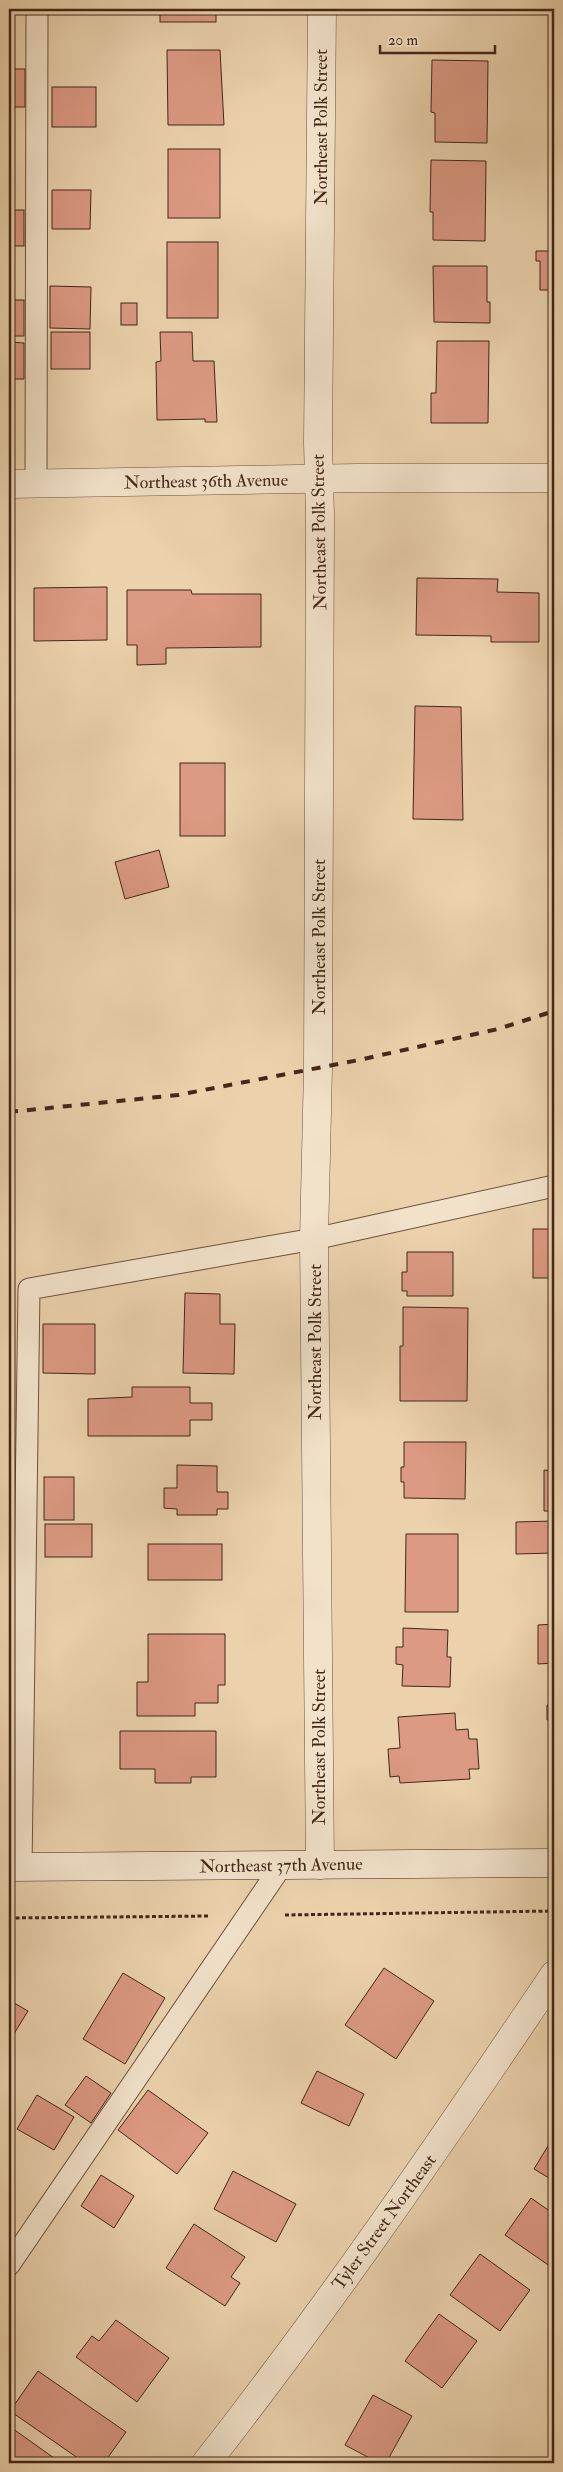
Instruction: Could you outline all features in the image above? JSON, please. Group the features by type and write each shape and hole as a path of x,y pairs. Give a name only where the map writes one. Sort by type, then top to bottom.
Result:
{"street":[{"name":"Northeast Polk Street","path":"320,1865 314,1239 318,1069 322,9"},
{"name":"Northeast 36th Avenue","path":"9,484 319,479 554,478"},
{"name":"Northeast 37th Avenue","path":"15,1867 554,1863"},
{"name":"Tyler Street Northeast","path":"206,2463 254,2403 439,2146 554,1975"}],"lane":[{"path":"36,484 37,9"},
{"path":"15,1867 29,1289 314,1239 554,1186"},
{"path":"9,2266 282,1865"}],"building":[{"path":"160,9 216,9 216,22 160,22"},
{"path":"167,50 220,50 224,125 168,125"},
{"path":"432,60 488,61 487,143 435,142 435,113 431,112"},
{"path":"9,69 25,69 25,107 9,107"},
{"path":"52,87 96,87 96,127 52,127"},
{"path":"168,149 220,149 220,218 168,218"},
{"path":"431,160 486,161 485,241 433,240 433,212 430,212"},
{"path":"52,190 91,190 90,229 52,229"},
{"path":"9,210 24,210 24,246 9,246"},
{"path":"167,242 218,242 218,318 167,318"},
{"path":"536,251 554,251 554,290 540,290 540,261 536,261"},
{"path":"433,266 487,266 487,302 490,302 490,323 434,322"},
{"path":"50,286 91,287 90,329 50,328"},
{"path":"9,300 24,300 24,336 9,336"},
{"path":"121,303 137,303 137,325 121,325"},
{"path":"51,332 90,332 90,369 51,369"},
{"path":"160,332 192,332 193,361 214,361 217,422 205,422 205,419 157,420 156,362 161,361"},
{"path":"437,341 489,341 488,423 431,423 431,393 436,393"},
{"path":"9,342 24,343 24,379 9,379"},
{"path":"417,578 498,579 497,592 539,593 539,642 491,642 491,636 416,635"},
{"path":"9,587 12,587 12,644 9,644"},
{"path":"107,587 107,640 34,641 34,588"},
{"path":"127,590 191,590 192,594 261,594 261,647 166,648 166,664 137,665 137,645 127,645"},
{"path":"415,706 461,707 463,820 413,819"},
{"path":"180,763 225,763 225,836 180,836"},
{"path":"159,850 169,887 125,899 115,862"},
{"path":"533,1229 554,1229 554,1278 533,1278"},
{"path":"407,1252 453,1252 453,1296 407,1296 407,1291 402,1291 402,1272 407,1272"},
{"path":"185,1293 220,1294 220,1324 235,1324 234,1374 183,1373"},
{"path":"403,1307 468,1308 467,1401 400,1401 400,1346 403,1346"},
{"path":"43,1324 95,1324 95,1374 43,1373"},
{"path":"132,1387 190,1387 190,1403 212,1403 212,1420 190,1420 190,1436 88,1436 88,1399 132,1397"},
{"path":"404,1442 466,1442 465,1499 404,1498 404,1482 401,1482 401,1467 404,1467"},
{"path":"177,1465 217,1466 217,1492 228,1492 228,1509 217,1509 217,1515 177,1515 177,1509 164,1508 164,1488 177,1488"},
{"path":"544,1470 554,1471 554,1511 544,1511"},
{"path":"44,1477 74,1477 74,1520 44,1520"},
{"path":"9,1503 19,1503 19,1543 9,1543"},
{"path":"554,1521 554,1553 516,1554 516,1522"},
{"path":"45,1524 92,1524 92,1557 45,1557"},
{"path":"406,1534 458,1534 458,1612 405,1612"},
{"path":"148,1544 222,1544 222,1580 148,1580"},
{"path":"554,1624 554,1663 538,1664 538,1625"},
{"path":"403,1628 448,1630 447,1657 451,1657 450,1687 402,1686 403,1665 396,1664 396,1647 403,1647"},
{"path":"148,1634 225,1634 225,1685 218,1685 218,1703 195,1703 195,1716 137,1716 137,1682 148,1682"},
{"path":"547,1705 554,1706 554,1720 547,1720"},
{"path":"455,1713 456,1730 468,1729 469,1739 477,1739 479,1769 469,1769 470,1779 400,1783 399,1776 390,1777 388,1749 400,1748 398,1717"},
{"path":"120,1731 216,1731 216,1777 191,1777 191,1783 155,1783 155,1769 120,1769"},
{"path":"384,1968 434,2001 396,2059 345,2025"},
{"path":"123,1973 165,1998 125,2064 83,2039"},
{"path":"9,2000 28,2011 9,2042"},
{"path":"317,2071 364,2094 349,2126 301,2103"},
{"path":"86,2076 111,2093 91,2123 65,2105"},
{"path":"148,2090 208,2133 177,2174 118,2130"},
{"path":"37,2095 74,2117 54,2150 17,2129"},
{"path":"554,2136 554,2181 534,2169"},
{"path":"233,2171 296,2204 276,2242 214,2209"},
{"path":"101,2175 134,2196 114,2228 81,2206"},
{"path":"531,2198 554,2214 554,2269 505,2235"},
{"path":"194,2224 245,2257 231,2277 240,2283 225,2306 166,2268"},
{"path":"480,2254 530,2290 500,2331 450,2295"},
{"path":"439,2314 477,2341 442,2388 405,2361"},
{"path":"116,2320 169,2358 137,2402 76,2357 92,2336 99,2341"},
{"path":"38,2371 126,2432 104,2463 85,2463 10,2411"},
{"path":"373,2395 412,2416 386,2463 379,2463 345,2445"},
{"path":"9,2426 61,2463 9,2463"}],"railway":[{"path":"9,1112 178,1095 359,1060 498,1029 554,1011"}]}
